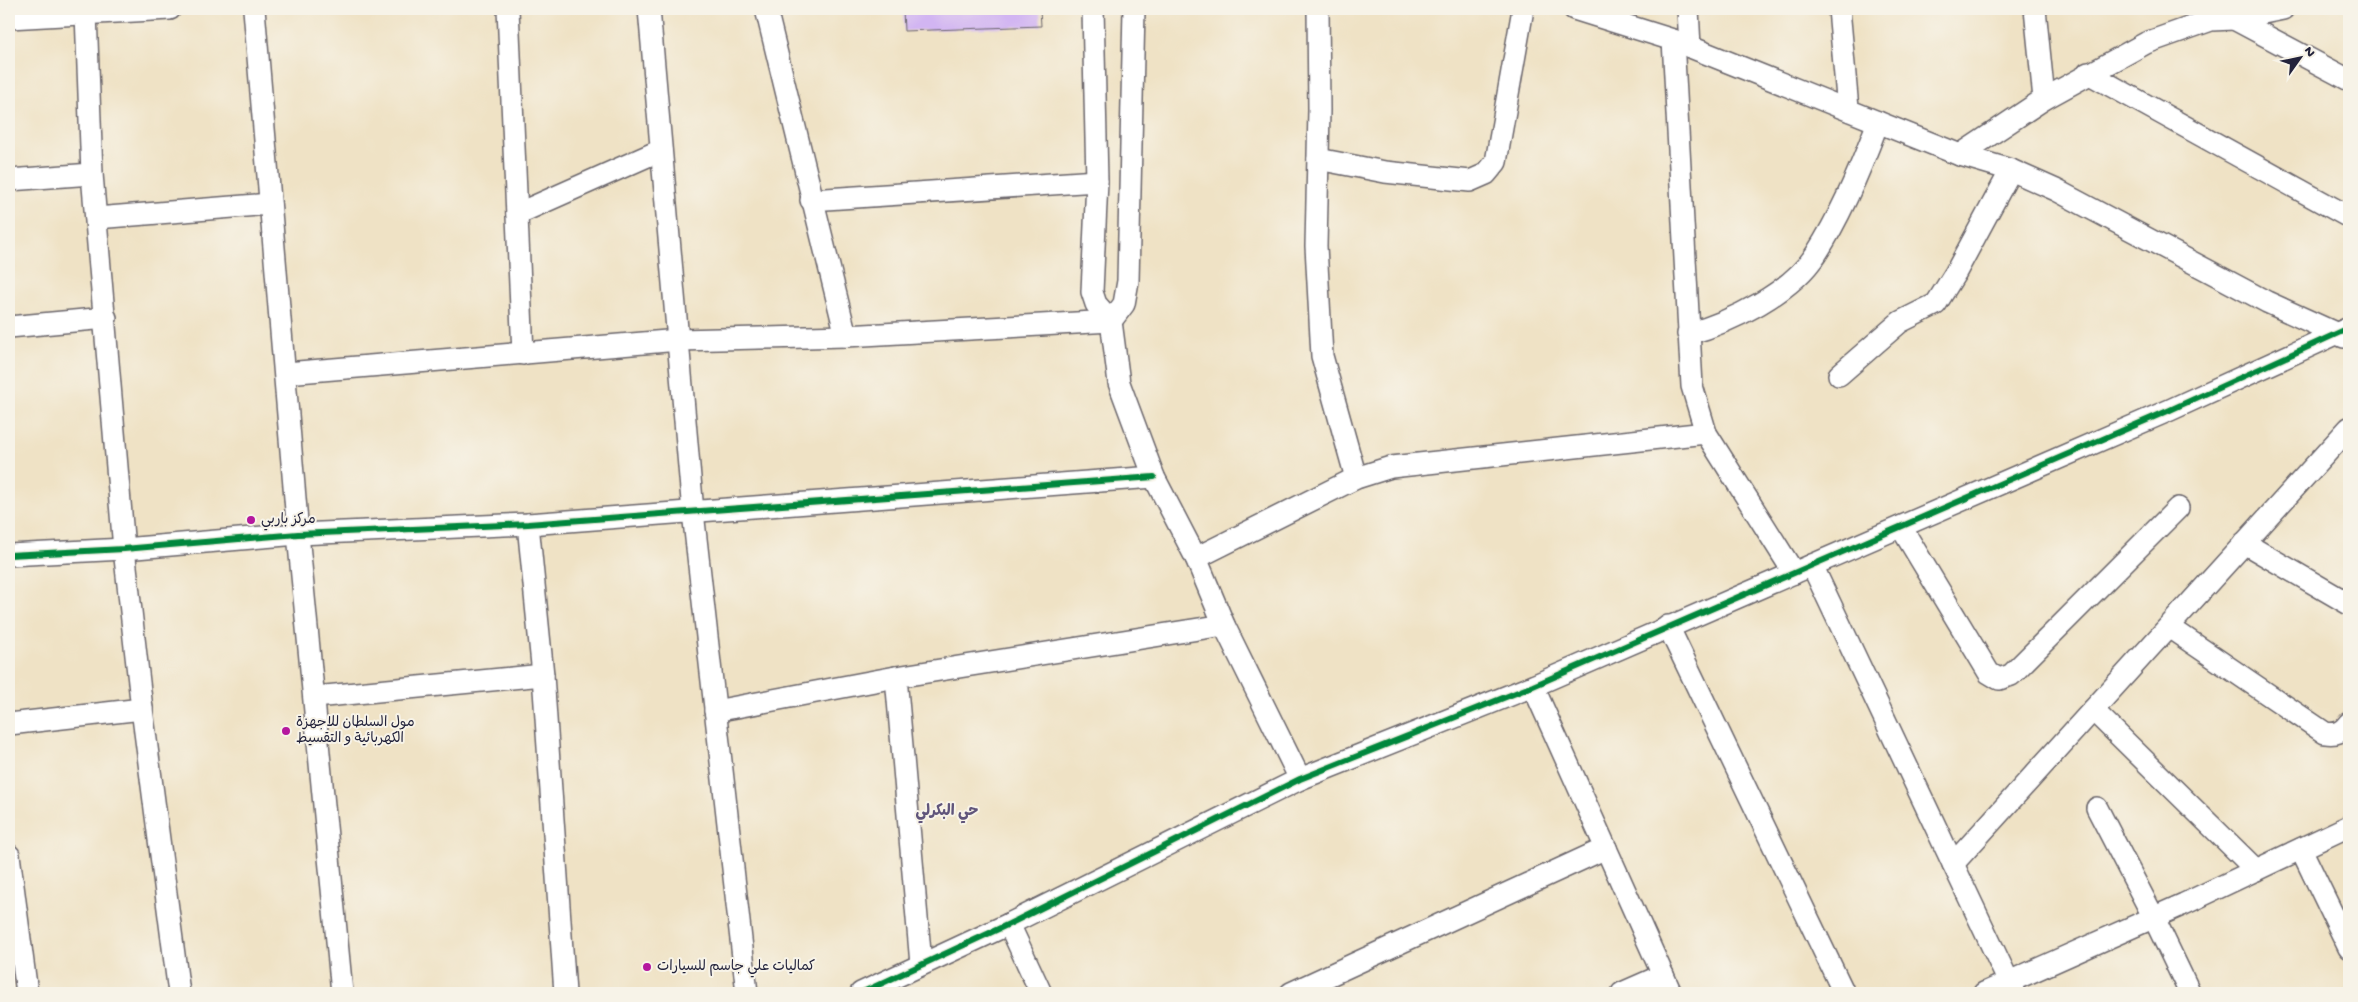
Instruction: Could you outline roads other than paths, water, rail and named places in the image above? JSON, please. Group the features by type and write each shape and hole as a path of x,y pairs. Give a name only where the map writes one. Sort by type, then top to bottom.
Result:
{"street":[{"path":"9,18 170,9"},
{"path":"254,9 298,534 342,993"},
{"path":"508,9 523,354"},
{"path":"648,9 693,512 747,993"},
{"path":"766,9 811,200 846,336"},
{"path":"1093,9 1097,181 1092,292 1096,304 1111,321 1120,383 1154,477 1196,558 1224,625 1300,780"},
{"path":"286,373 679,340 846,336 1111,321 1124,304 1128,281 1134,9"},
{"path":"1318,9 1316,246 1322,356 1356,478"},
{"path":"1318,159 1385,172 1470,181 1486,174 1496,162 1523,9"},
{"path":"1574,9 1682,44 1960,155 2012,170 2056,190 2267,302 2345,333"},
{"path":"1688,9 1682,44 1688,334 1692,386 1706,433 1803,569 1953,864 2011,988"},
{"path":"1839,9 1848,109"},
{"path":"2035,9 2044,98"},
{"path":"1960,155 2044,98 2146,42 2211,20 2234,19 2283,9"},
{"path":"86,13 92,174 106,318 124,550 142,710 179,993"},
{"path":"2234,19 2349,80"},
{"path":"2088,73 2349,217"},
{"path":"1688,334 1716,326 1758,304 1793,279 1816,256 1858,176 1878,122"},
{"path":"517,214 662,150"},
{"path":"1839,375 1900,322 1936,304 1956,272 2012,170"},
{"path":"9,180 92,174"},
{"path":"811,200 1097,181"},
{"path":"96,218 270,204"},
{"path":"9,327 106,318"},
{"path":"861,993 882,989 921,964 1009,924 1300,780 1533,686 2345,333"},
{"path":"1953,864 2349,428"},
{"path":"1196,558 1356,478 1391,467 1706,433"},
{"path":"9,555 124,550 298,534 528,524 1154,477"},
{"path":"1901,527 1989,673 2000,679 2010,675 2178,508"},
{"path":"528,524 543,675 565,993"},
{"path":"2244,544 2349,604"},
{"path":"716,711 896,677 1224,625"},
{"path":"1668,626 1844,993"},
{"path":"2169,626 2325,734 2334,735 2344,730 2349,724"},
{"path":"315,697 543,675"},
{"path":"896,677 921,964"},
{"path":"1533,686 1667,984 1622,993"},
{"path":"9,724 142,710"},
{"path":"2093,710 2256,870"},
{"path":"2097,808 2154,918 2190,993"},
{"path":"1984,993 2011,988 2349,826"},
{"path":"1291,993 1606,848"},
{"path":"2301,849 2349,948"},
{"path":"9,855 27,993"},
{"path":"1009,924 1041,993"}],"place":[{"name":"مركز باربي","path":"251,520"},
{"name":"مول السلطان للاجهزة الكهربائية و التقسيط","path":"286,731"},
{"name":"كماليات علي جاسم للسيارات","path":"647,967"}],"district":[{"name":"حي البكرلي","path":"947,812"}]}
